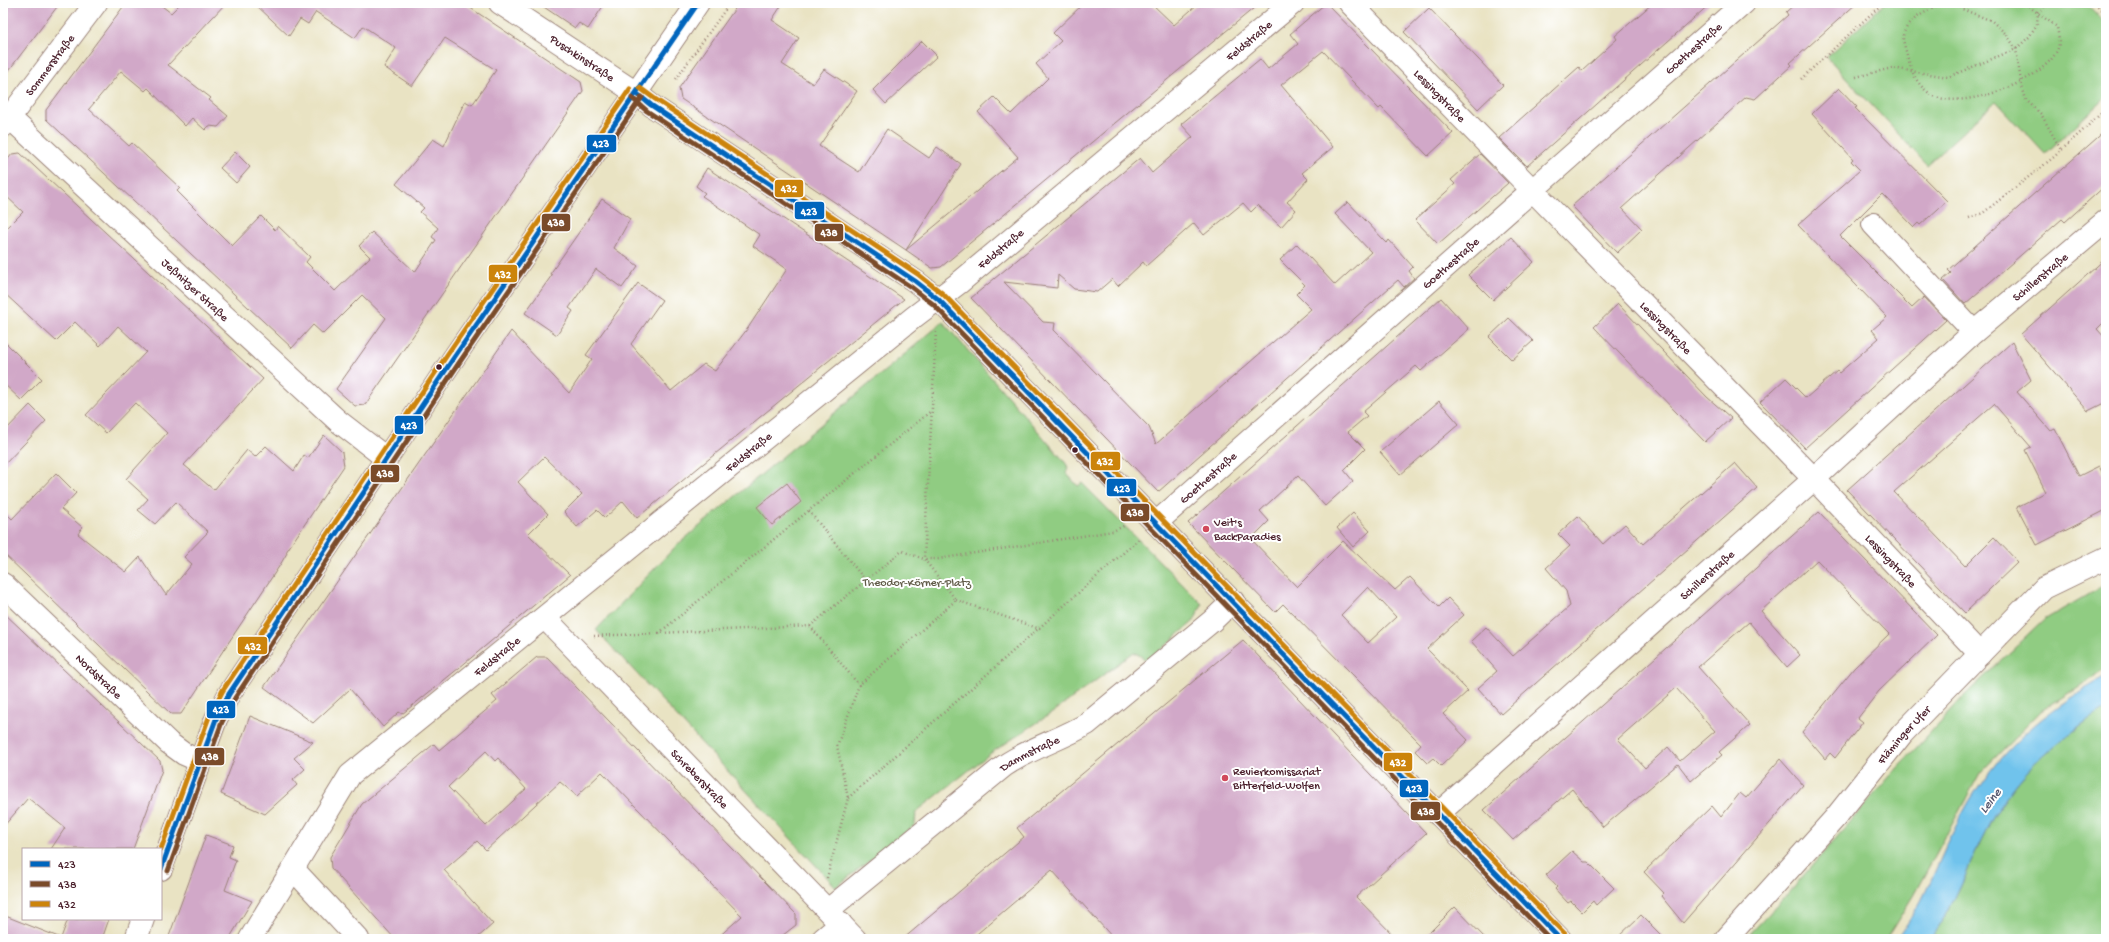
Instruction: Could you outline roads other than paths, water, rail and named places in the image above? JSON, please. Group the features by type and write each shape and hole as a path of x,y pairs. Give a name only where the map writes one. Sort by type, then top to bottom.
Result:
{"street":[{"name":"Sommerstraße","path":"6,121 96,3"},
{"name":"Puschkinstraße","path":"500,3 915,281 938,299 1560,939"},
{"path":"162,866 216,719 228,694 386,458 643,99 698,3"},
{"name":"Feldstraße","path":"250,939 294,870 350,775 545,618 908,321 938,299 1293,3"},
{"name":"Lessingstraße","path":"1350,3 1814,479 1980,654"},
{"name":"Goethestraße","path":"1152,519 1744,3"},
{"name":"Jeßnitzer Straße","path":"6,121 338,421 386,458"},
{"name":"Schillerstraße","path":"1438,814 1814,479 1974,332 2106,221"},
{"path":"1873,224 1974,332"},
{"name":"Fläminger Ufer","path":"1726,939 1835,818 1902,734 2044,588 2106,558"},
{"name":"Nordstraße","path":"3,584 169,743 184,754 200,761"},
{"name":"Dammstraße","path":"823,939 835,917 1004,766 1021,754 1068,735 1087,724 1212,621 1233,601"},
{"name":"Schreberstraße","path":"545,618 835,917"},
{"path":"294,870 358,939"},
{"path":"136,939 143,920"}],"water":[{"name":"Leine","path":"2106,677 2106,710 2061,740 2035,763 2012,790 1993,817 1955,898 1930,939 1897,939 1921,901 1969,802 2003,755 2034,725 2051,712 2069,699"}],"place":[{"name":"Veit's BackParadies","path":"1206,529"},
{"name":"Revierkomissariat Bitterfeld-Wolfen","path":"1225,778"}],"park label":[{"name":"Theodor-Körner-Platz","path":"917,582"}]}
